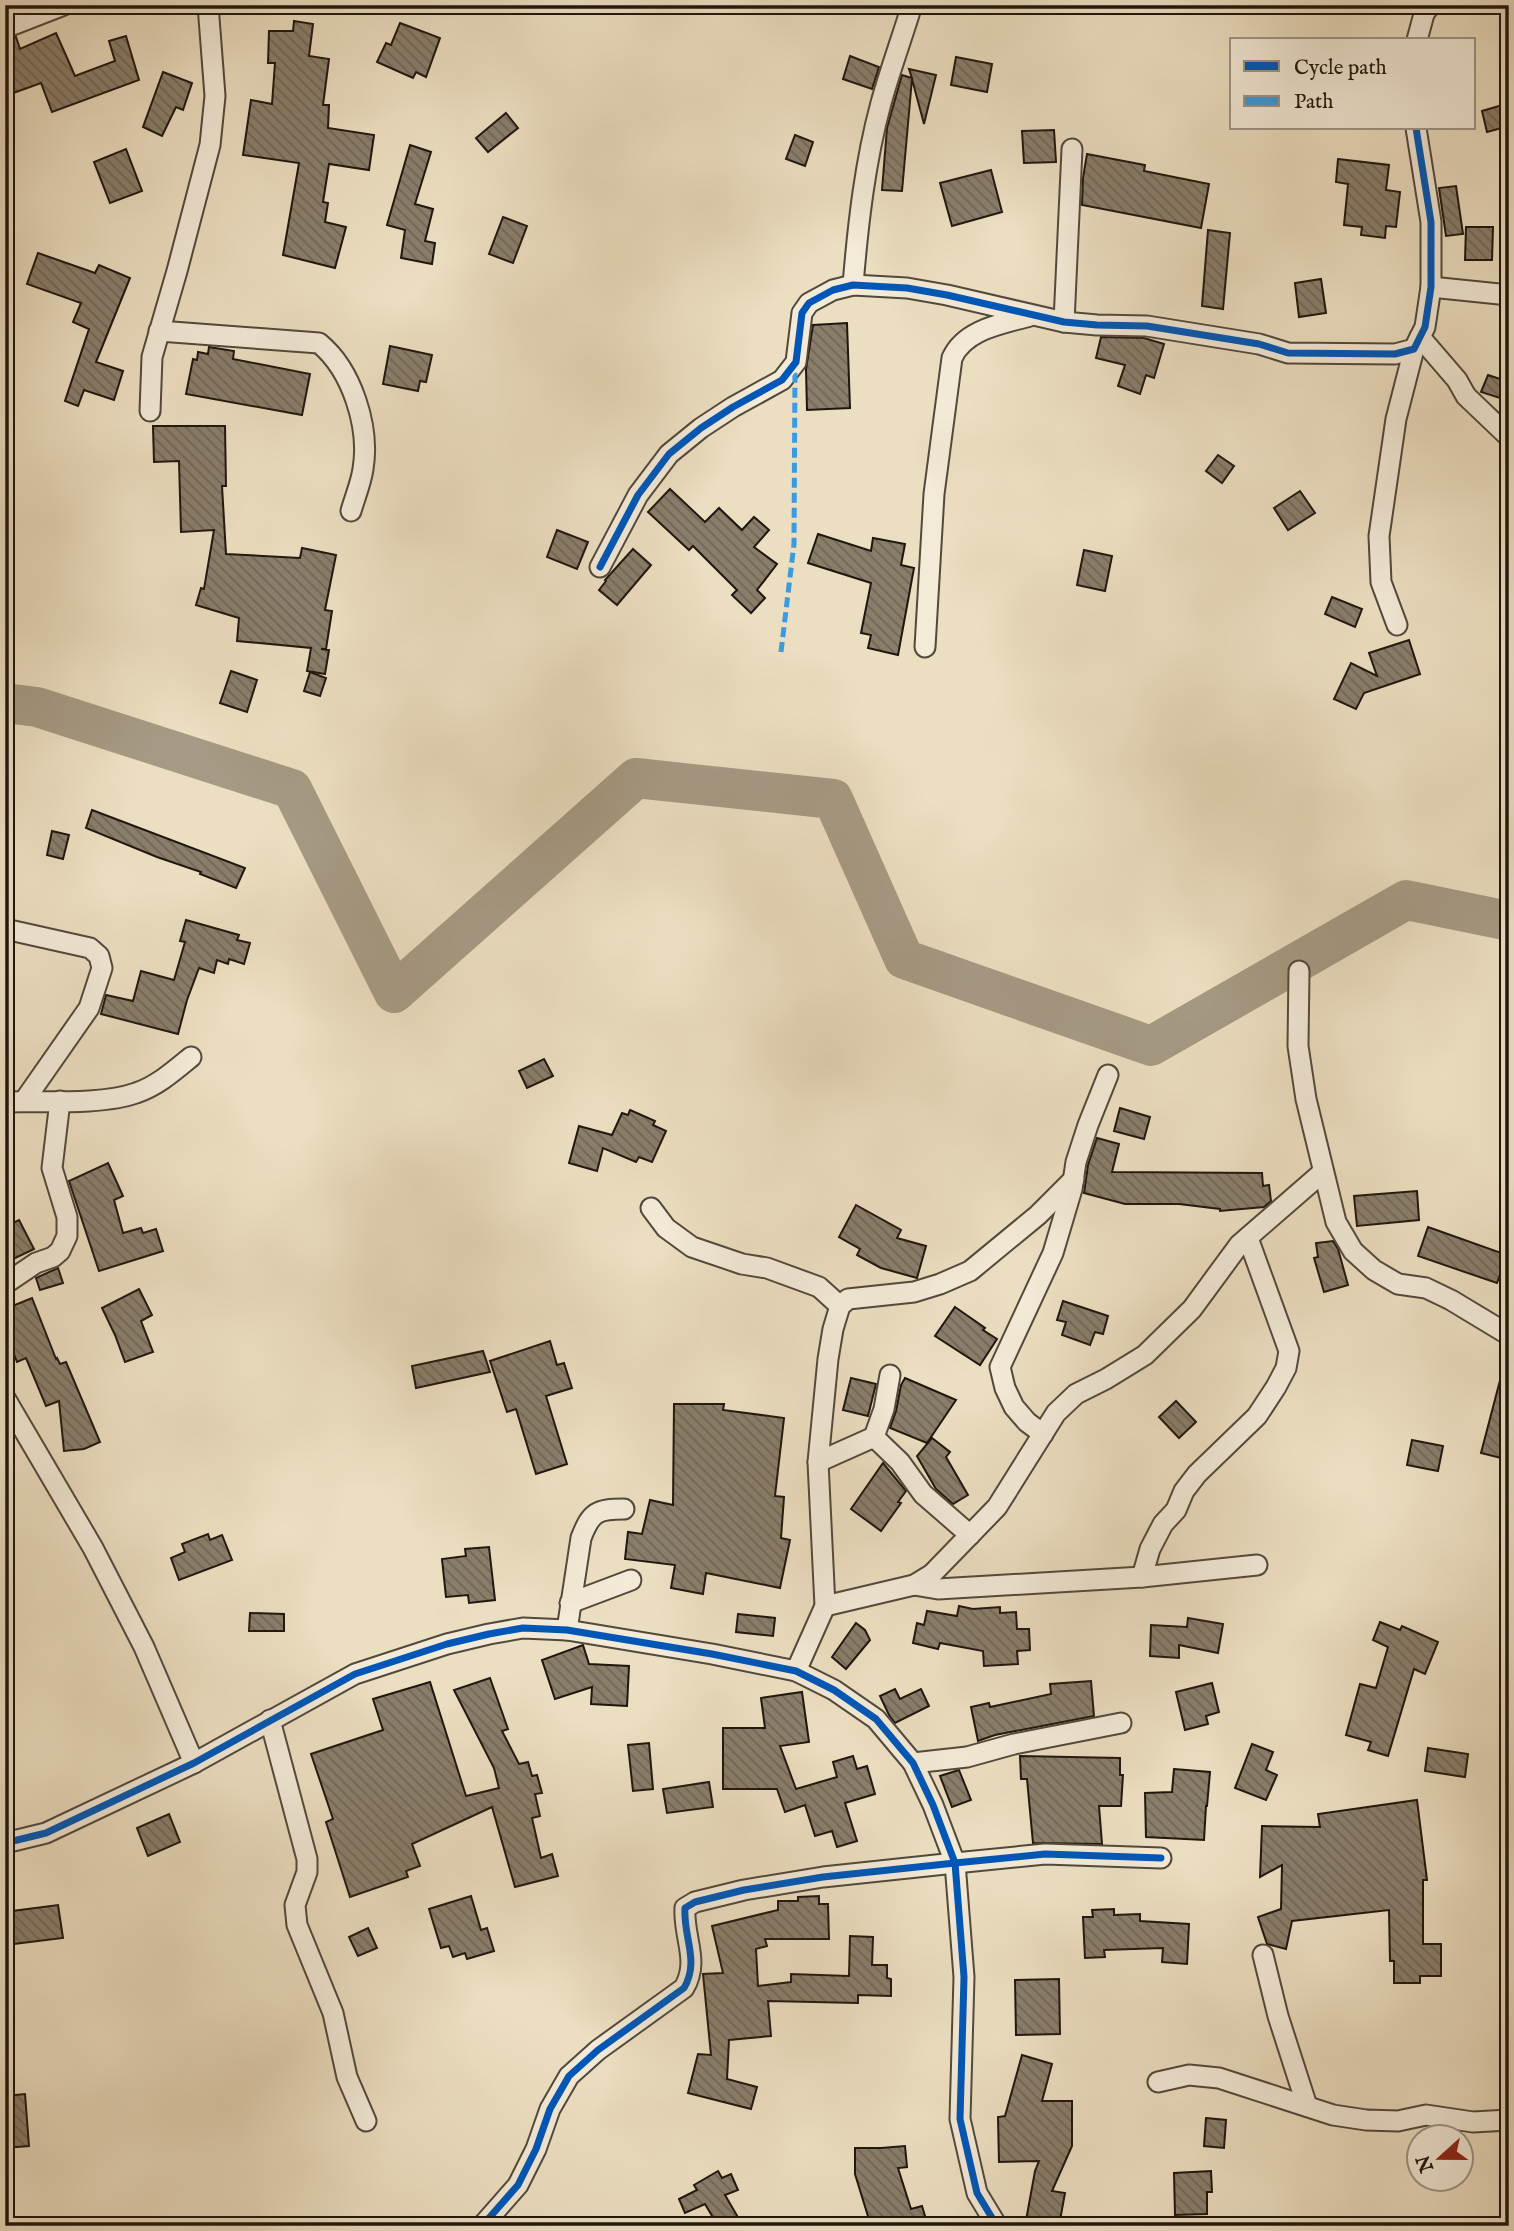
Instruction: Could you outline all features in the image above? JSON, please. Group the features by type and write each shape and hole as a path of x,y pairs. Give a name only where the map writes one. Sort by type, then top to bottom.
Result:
{"street":[{"path":"5,28 64,5"},
{"path":"150,411 152,357 210,145 215,96 208,5"},
{"path":"853,285 857,235 871,149 881,104 912,5"},
{"path":"1418,38 1424,14 1430,5"},
{"path":"1397,625 1381,582 1378,536 1396,419 1417,343 1425,327 1431,287 1431,222 1416,130"},
{"path":"1065,323 1072,149"},
{"path":"600,567 638,495 669,454 733,407 782,380 796,362 802,313 809,303 833,290 853,285 907,288 1065,323 1147,326 1259,344 1288,353 1395,354 1417,343"},
{"path":"1431,287 1509,295"},
{"path":"925,647 934,494 952,358 958,345 971,336 1030,316"},
{"path":"159,331 319,344 330,352 355,398 365,450 363,470 351,511"},
{"path":"1417,343 1457,380 1466,396 1509,438"},
{"path":"5,929 90,948 99,956 102,968 89,1008 15,1101"},
{"path":"1299,971 1298,1046 1306,1099 1336,1222 1353,1251 1374,1270 1398,1284 1426,1288 1509,1335"},
{"path":"15,1101 102,1099 136,1094 166,1078 191,1057"},
{"path":"1043,1434 1027,1422 1014,1407 1005,1388 1000,1367 1053,1253 1087,1125 1108,1074"},
{"path":"5,1284 36,1263 53,1257 60,1251 67,1236 67,1217 52,1168 60,1101"},
{"path":"825,1606 914,1585 932,1574 997,1507 1056,1413 1076,1394 1145,1355 1192,1309 1239,1245 1323,1172"},
{"path":"796,1671 825,1606 818,1462 832,1329 840,1306 848,1298 914,1292 970,1271 1038,1215 1074,1179"},
{"path":"651,1208 666,1228 692,1247 742,1264 767,1268 818,1287 840,1306"},
{"path":"1142,1577 1150,1549 1163,1524 1177,1510 1184,1491 1197,1474 1257,1416 1286,1368 1289,1351 1248,1238"},
{"path":"818,1462 874,1437 884,1409 890,1375"},
{"path":"5,1398 93,1548 138,1634 194,1763"},
{"path":"874,1437 900,1462 923,1494 970,1535"},
{"path":"567,1630 586,1525 594,1513 606,1509 624,1509"},
{"path":"914,1585 938,1589 1142,1577 1257,1565"},
{"path":"570,1603 631,1580"},
{"path":"5,1843 46,1833 194,1763 355,1674 447,1644 523,1628 567,1630 796,1671 834,1690 876,1719 914,1763 955,1863 964,1977 960,2119 977,2193 997,2226"},
{"path":"270,1720 307,1859 307,1872 295,1905 297,1925 333,2013 347,2077 366,2121"},
{"path":"914,1763 967,1757 1014,1744 1121,1723"},
{"path":"482,2226 518,2185 536,2149 550,2109 569,2076 598,2050 684,1988 691,1977 692,1960 684,1920 685,1908 695,1902 797,1881 1045,1854 1161,1858"},
{"path":"1263,1955 1307,2106"},
{"path":"1158,2082 1189,2075 1219,2078 1333,2115 1366,2120 1398,2120 1426,2116 1473,2122 1509,2120"}],"building":[{"path":"294,21 313,24 309,56 329,59 323,105 329,105 328,128 374,135 369,170 329,164 323,202 328,203 325,222 346,227 335,268 283,255 299,163 243,155 251,100 272,104 275,63 268,63 269,31 293,31"},
{"path":"400,23 440,38 426,77 416,72 413,78 377,62 386,43 391,45"},
{"path":"56,33 75,76 115,61 109,41 126,36 139,80 52,112 41,83 5,96 5,40 16,37 20,49"},
{"path":"850,56 879,67 872,89 843,79"},
{"path":"956,57 992,64 987,92 951,85"},
{"path":"909,69 936,75 924,124 912,79 902,191 882,190 887,128 902,75 912,78"},
{"path":"163,72 192,83 183,110 176,107 162,136 143,127"},
{"path":"1509,103 1509,126 1487,132 1482,111"},
{"path":"506,113 518,128 488,152 476,138"},
{"path":"1054,130 1056,162 1024,163 1022,131"},
{"path":"795,135 813,142 805,166 786,159"},
{"path":"410,145 431,152 415,204 433,209 425,241 435,243 432,264 401,258 405,230 387,225"},
{"path":"126,149 142,191 110,203 94,162"},
{"path":"1087,154 1145,165 1144,171 1209,184 1201,228 1082,205"},
{"path":"1338,159 1389,165 1386,190 1400,192 1396,227 1386,226 1385,238 1361,235 1362,227 1344,225 1348,184 1336,182"},
{"path":"991,170 1002,212 952,226 940,183"},
{"path":"1456,186 1463,234 1446,236 1439,188"},
{"path":"503,217 527,226 513,263 489,254"},
{"path":"1466,227 1493,227 1492,260 1465,260"},
{"path":"1208,230 1230,233 1223,309 1202,306"},
{"path":"38,253 95,273 99,265 130,278 96,362 123,371 114,400 84,390 78,406 65,401 89,329 73,322 81,303 27,284"},
{"path":"1321,279 1326,313 1299,317 1295,283"},
{"path":"847,323 850,408 807,410 806,369 813,325"},
{"path":"1101,337 1144,338 1164,344 1154,378 1146,375 1140,394 1118,386 1125,365 1096,358"},
{"path":"390,346 432,355 426,382 420,381 418,391 383,384"},
{"path":"209,347 234,351 233,359 310,374 302,415 186,394 193,359 197,360 198,352 208,354"},
{"path":"1488,375 1509,382 1509,401 1481,392"},
{"path":"153,426 225,426 226,486 222,486 226,554 300,558 302,548 336,555 325,610 332,611 326,649 321,649 329,650 325,674 307,671 311,648 237,641 239,618 196,605 201,588 204,589 214,530 181,532 179,461 154,462"},
{"path":"1218,455 1234,466 1222,483 1206,471"},
{"path":"670,489 705,522 719,508 742,530 754,517 769,530 754,547 777,564 757,590 765,598 751,613 732,595 737,590 693,546 689,550 648,512"},
{"path":"1300,491 1315,513 1288,530 1274,508"},
{"path":"557,530 588,542 577,569 547,557"},
{"path":"818,534 871,551 873,538 905,544 901,565 914,568 898,655 868,648 871,635 861,633 871,583 808,563"},
{"path":"633,549 651,565 617,605 599,590"},
{"path":"1084,550 1112,556 1105,591 1077,585"},
{"path":"1332,597 1362,609 1355,627 1325,614"},
{"path":"1409,640 1420,674 1364,693 1356,709 1334,699 1351,663 1377,676 1369,653"},
{"path":"231,671 257,680 247,712 220,703"},
{"path":"310,672 326,678 320,696 304,691"},
{"path":"92,810 245,868 236,888 86,828"},
{"path":"52,831 69,835 63,859 47,855"},
{"path":"186,920 239,935 237,940 250,943 244,964 229,959 228,964 217,960 214,973 199,968 178,1034 101,1014 106,995 133,1001 141,971 174,980 185,942 180,941"},
{"path":"544,1059 553,1076 527,1088 519,1071"},
{"path":"1120,1108 1150,1117 1144,1139 1114,1131"},
{"path":"630,1110 655,1121 653,1125 666,1131 652,1162 639,1157 636,1162 603,1148 597,1171 569,1163 579,1126 612,1135 622,1113 628,1115"},
{"path":"1097,1138 1119,1144 1112,1172 1262,1173 1263,1186 1269,1185 1271,1201 1264,1207 1220,1211 1179,1204 1125,1204 1084,1193 1088,1165"},
{"path":"108,1163 123,1196 114,1200 123,1233 141,1228 143,1233 156,1229 163,1251 99,1271 69,1181"},
{"path":"1417,1191 1419,1220 1357,1226 1354,1196"},
{"path":"856,1205 901,1230 897,1238 926,1246 917,1278 881,1268 857,1255 860,1249 839,1237"},
{"path":"19,1220 34,1249 5,1263 5,1227"},
{"path":"1428,1227 1507,1255 1497,1283 1418,1256"},
{"path":"1333,1241 1338,1249 1348,1285 1324,1292 1314,1258 1318,1257 1316,1243"},
{"path":"58,1268 63,1283 40,1290 36,1278"},
{"path":"139,1289 152,1315 141,1321 153,1352 125,1362 102,1308"},
{"path":"32,1298 56,1359 60,1364 66,1362 100,1442 84,1449 64,1451 59,1401 46,1406 26,1358 17,1362 5,1331 5,1309"},
{"path":"1063,1301 1108,1316 1103,1334 1095,1332 1090,1345 1062,1335 1066,1322 1057,1320"},
{"path":"955,1307 997,1339 980,1365 935,1336"},
{"path":"550,1341 557,1365 564,1363 572,1388 546,1396 567,1464 536,1474 516,1409 507,1412 490,1361"},
{"path":"483,1351 490,1372 416,1388 412,1366"},
{"path":"1503,1369 1509,1370 1509,1460 1481,1453"},
{"path":"851,1378 876,1384 868,1416 843,1410"},
{"path":"905,1378 956,1400 927,1443 890,1428"},
{"path":"1176,1401 1196,1422 1179,1438 1159,1417"},
{"path":"674,1404 724,1404 723,1410 784,1418 775,1496 784,1497 781,1538 790,1540 780,1588 706,1573 703,1594 671,1588 675,1565 625,1559 628,1532 642,1534 650,1500 673,1505"},
{"path":"932,1438 950,1452 946,1457 968,1495 953,1504 936,1489 917,1456"},
{"path":"1412,1440 1443,1446 1438,1471 1407,1465"},
{"path":"883,1463 906,1491 898,1502 901,1503 881,1531 851,1509"},
{"path":"208,1534 210,1540 222,1535 232,1560 179,1580 171,1558 185,1552 182,1544"},
{"path":"489,1547 495,1600 469,1603 468,1595 446,1597 442,1559 466,1556 465,1549"},
{"path":"959,1606 973,1609 1000,1607 1000,1613 1016,1612 1017,1629 1029,1629 1030,1650 1017,1651 1018,1664 984,1666 983,1651 940,1643 938,1649 913,1643 917,1623 924,1625 927,1611 957,1616"},
{"path":"250,1613 284,1614 284,1631 249,1631"},
{"path":"738,1614 775,1618 773,1636 736,1632"},
{"path":"1188,1618 1223,1624 1218,1653 1179,1645 1179,1658 1150,1656 1151,1625 1187,1627"},
{"path":"1380,1622 1400,1630 1402,1626 1438,1642 1425,1674 1414,1669 1388,1756 1368,1750 1371,1742 1346,1735 1360,1684 1376,1688 1388,1647 1373,1640"},
{"path":"856,1623 865,1630 870,1640 846,1669 832,1657"},
{"path":"583,1645 589,1664 629,1666 627,1706 591,1704 592,1687 555,1699 542,1660"},
{"path":"490,1678 508,1729 502,1731 519,1764 528,1762 532,1776 537,1775 542,1793 535,1794 540,1816 532,1818 541,1858 552,1854 558,1876 515,1887 492,1807 412,1844 420,1866 406,1871 408,1877 350,1897 326,1822 333,1819 311,1754 383,1730 373,1699 430,1682 466,1796 499,1788 494,1768 454,1690"},
{"path":"1091,1681 1094,1716 995,1735 978,1741 971,1707 989,1703 990,1707 1051,1694 1050,1684"},
{"path":"1212,1683 1219,1712 1206,1716 1208,1724 1185,1730 1176,1692"},
{"path":"895,1689 900,1699 921,1689 929,1706 895,1723 880,1696"},
{"path":"802,1692 809,1742 780,1746 796,1789 837,1777 833,1762 853,1756 857,1769 867,1766 875,1794 845,1803 857,1841 837,1847 832,1831 815,1836 805,1805 785,1812 777,1789 723,1789 723,1728 765,1728 761,1698"},
{"path":"649,1743 653,1789 633,1791 628,1745"},
{"path":"1252,1744 1273,1752 1266,1770 1277,1775 1266,1800 1235,1788"},
{"path":"1428,1748 1468,1754 1465,1777 1425,1771"},
{"path":"1020,1756 1120,1758 1120,1775 1123,1775 1121,1806 1099,1806 1102,1844 1033,1843 1027,1779 1021,1779"},
{"path":"1174,1769 1210,1772 1204,1840 1146,1837 1145,1793 1172,1792"},
{"path":"959,1770 971,1800 952,1807 940,1776"},
{"path":"709,1782 713,1807 667,1813 663,1789"},
{"path":"1417,1800 1427,1880 1423,1880 1423,1944 1441,1944 1441,1976 1420,1976 1420,1983 1394,1983 1394,1961 1390,1961 1389,1910 1292,1921 1286,1949 1267,1944 1258,1917 1281,1909 1282,1865 1260,1877 1262,1826 1320,1827 1318,1814"},
{"path":"169,1814 180,1842 148,1856 137,1828"},
{"path":"471,1896 481,1930 487,1928 494,1951 467,1959 465,1953 453,1957 449,1946 441,1948 429,1909"},
{"path":"819,1896 819,1904 828,1904 829,1939 765,1939 767,1946 756,1949 758,1986 791,1982 791,1974 849,1976 850,1936 873,1937 872,1965 887,1965 887,1978 891,1979 891,1996 858,1995 858,2003 768,2001 771,2036 729,2040 727,2079 757,2087 751,2109 688,2093 698,2054 711,2055 703,1974 723,1973 712,1926 778,1910 778,1901 798,1901 798,1897"},
{"path":"58,1905 63,1938 5,1945 5,1912"},
{"path":"1114,1909 1114,1915 1140,1914 1140,1921 1189,1924 1187,1964 1162,1962 1163,1948 1104,1950 1105,1957 1085,1958 1083,1917 1093,1917 1092,1910"},
{"path":"368,1928 377,1948 358,1956 349,1937"},
{"path":"1059,1979 1060,2034 1016,2035 1015,1980"},
{"path":"1022,2055 1052,2064 1042,2101 1072,2101 1072,2146 1052,2191 1065,2193 1059,2226 1025,2226 1039,2161 999,2162 998,2117 1005,2116"},
{"path":"25,2094 29,2146 5,2148 5,2096"},
{"path":"1206,2118 1226,2120 1224,2148 1204,2146"},
{"path":"905,2146 907,2167 898,2168 911,2209 922,2206 928,2226 871,2226 855,2174 855,2148"},
{"path":"718,2171 722,2178 731,2174 738,2190 725,2195 743,2226 718,2226 705,2204 685,2213 679,2199 697,2190 694,2185"},
{"path":"1211,2171 1212,2192 1207,2192 1207,2214 1175,2215 1174,2173"}],"waterway":[{"path":"5,703 37,707 292,789 394,993 636,778 833,799 904,959 1151,1046 1406,900 1509,921"}],"marked path":[{"path":"781,652 794,544 795,366"},
{"path":"5,1416 6,1400"}],"cycle path":[{"path":"600,567 638,495 669,454 733,407 782,380 796,362 802,313 809,303 833,290 853,285 907,288 1064,322 1147,326 1259,344 1288,353 1395,354 1414,349 1425,327 1431,287 1431,222 1416,130"},
{"path":"5,1843 46,1833 194,1763 355,1674 447,1644 489,1634 523,1628 567,1630 796,1671 834,1690 876,1719 913,1763 933,1805 955,1863 964,1977 960,2119 977,2193 997,2226"},
{"path":"482,2226 518,2185 536,2149 550,2109 569,2076 598,2050 684,1988 691,1968 685,1908 695,1902 744,1890 823,1877 1045,1854 1161,1858"}]}
